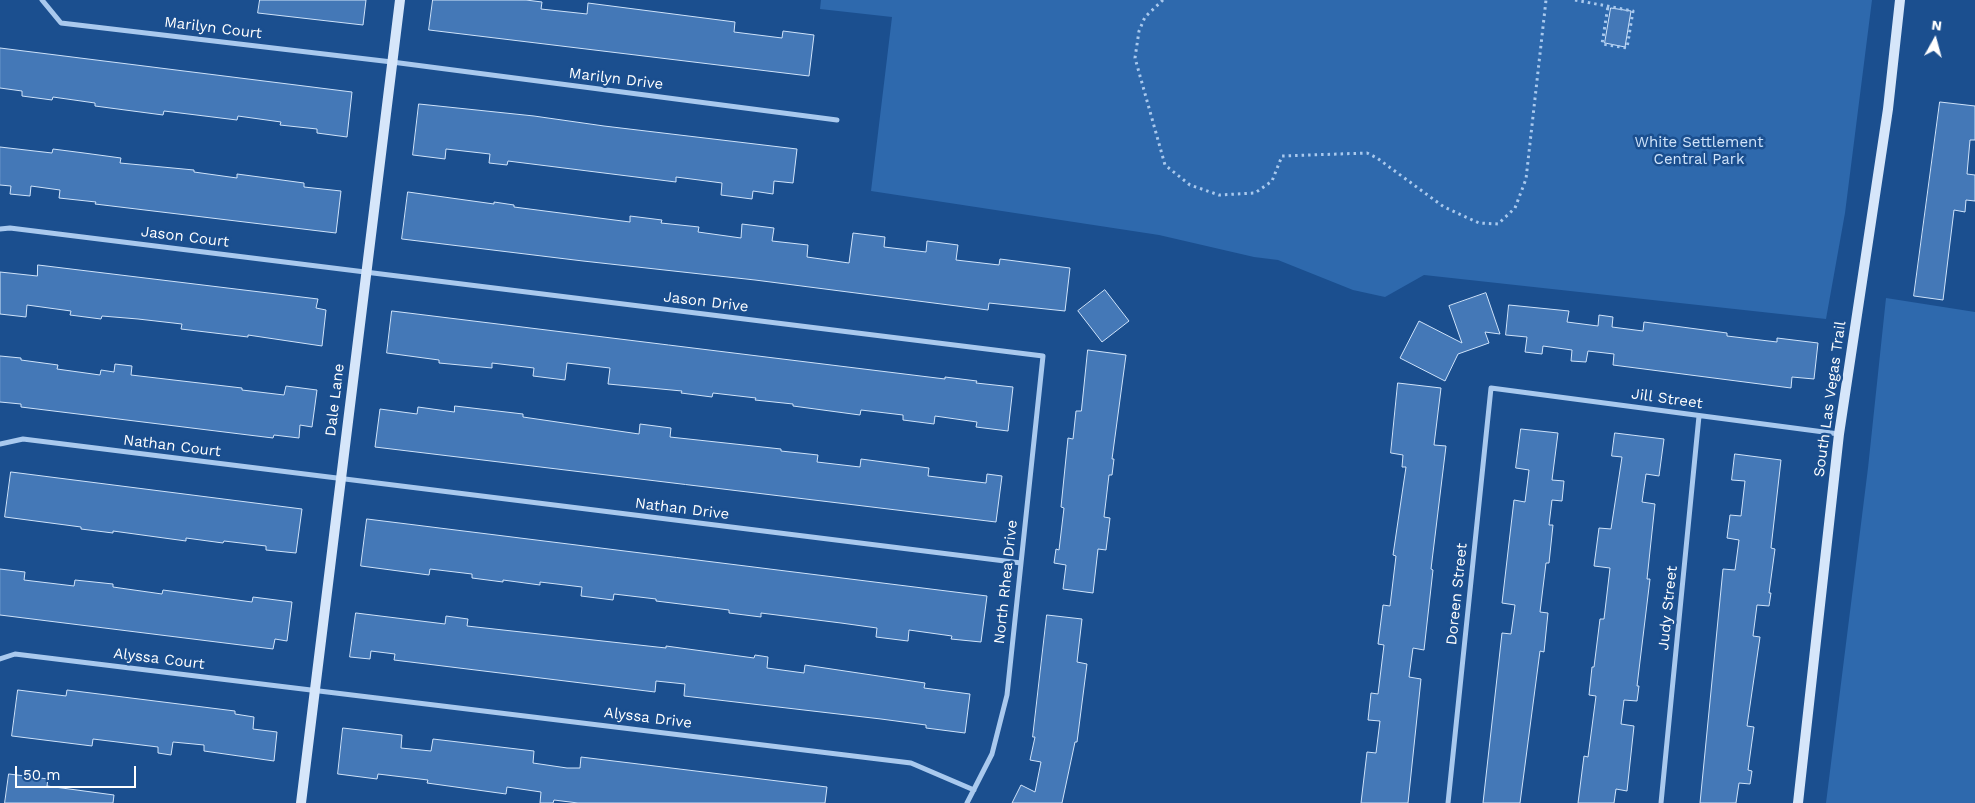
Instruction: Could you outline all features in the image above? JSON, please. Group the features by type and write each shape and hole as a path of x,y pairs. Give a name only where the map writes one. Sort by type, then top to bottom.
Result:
{"street":[{"name":"Marilyn Court","path":"42,0 61,23 392,62"},
{"name":"Dale Lane","path":"301,803 400,0"},
{"name":"South Las Vegas Trail","path":"1798,803 1839,434 1888,109 1900,0"},
{"name":"Marilyn Drive","path":"392,62 837,120"},
{"name":"Jason Court","path":"0,229 10,228 366,272"},
{"name":"Jason Drive","path":"366,272 1043,356"},
{"name":"North Rhea Drive","path":"967,803 992,754 1007,695 1043,356"},
{"name":"Jill Street","path":"1491,388 1839,434"},
{"name":"Doreen Street","path":"1448,803 1491,388"},
{"name":"Judy Street","path":"1661,803 1699,416"},
{"name":"Nathan Court","path":"0,444 23,439 341,479"},
{"name":"Nathan Drive","path":"341,479 1021,563"},
{"name":"Alyssa Court","path":"0,659 15,654 315,690"},
{"name":"Alyssa Drive","path":"315,690 911,763 974,790"}],"path":[{"path":"1163,0 1145,17 1139,31 1135,58 1165,165 1190,185 1219,195 1255,193 1272,181 1282,156 1367,153 1377,158 1444,206 1479,223 1498,224 1515,208 1526,179 1546,0"},
{"path":"1575,0 1608,6 1633,11 1627,48 1602,44 1608,6"}],"green space":[{"name":"White Settlement Central Park","path":"821,0 1872,0 1845,213 1826,319 1424,275 1385,297 1353,290 1278,260 1254,257 1159,235 871,191 892,17 820,9"},
{"path":"1886,298 1975,312 1975,803 1826,803 1868,468"}],"building":[{"path":"260,0 366,0 363,25 258,13"},
{"path":"433,0 526,0 542,2 541,9 587,14 588,3 735,22 734,32 782,38 783,31 814,35 809,76 429,30"},
{"path":"1611,8 1631,11 1625,47 1605,43"},
{"path":"0,48 352,92 347,137 317,133 317,129 280,125 281,122 238,116 237,120 164,111 163,115 95,106 95,103 53,97 52,100 22,96 22,91 0,88"},
{"path":"1940,102 1975,106 1975,140 1970,140 1967,174 1975,175 1975,201 1966,200 1965,212 1954,210 1943,300 1914,296"},
{"path":"419,104 534,116 797,149 793,183 774,181 773,194 753,191 752,199 721,195 722,183 676,177 676,182 508,161 507,165 489,163 490,154 446,149 445,159 413,155"},
{"path":"0,147 52,153 53,149 121,158 120,163 194,170 194,172 237,178 237,174 304,183 304,187 341,191 336,233 95,204 96,202 59,198 60,190 31,186 30,196 10,194 11,186 0,185"},
{"path":"408,192 494,204 494,202 514,205 514,207 630,222 630,216 662,220 661,223 699,227 698,232 741,238 742,224 774,228 772,241 808,245 807,257 849,263 853,233 885,237 884,247 926,252 927,241 958,245 956,260 999,265 1000,259 1070,268 1065,311 989,303 988,310 755,280 402,239"},
{"path":"38,265 318,299 316,308 326,310 322,346 248,335 248,337 181,329 182,324 102,316 101,319 70,315 71,311 27,305 26,317 0,314 0,272 37,276"},
{"path":"1105,290 1129,321 1102,342 1078,311"},
{"path":"1486,293 1500,334 1485,332 1489,343 1458,354 1445,381 1400,358 1419,321 1462,343 1449,306"},
{"path":"1509,305 1569,311 1567,322 1598,326 1599,315 1613,317 1612,327 1643,331 1644,322 1727,333 1727,336 1777,342 1777,338 1818,343 1814,379 1792,377 1791,388 1613,365 1614,354 1588,351 1586,362 1571,361 1572,350 1543,346 1542,354 1525,352 1527,337 1506,335"},
{"path":"392,311 945,379 945,377 1013,387 1008,431 976,427 977,422 935,416 934,424 903,420 903,415 861,410 860,415 755,400 756,398 713,393 712,397 681,393 682,391 608,384 610,368 567,363 565,380 533,376 534,368 492,363 492,368 439,363 439,360 387,353"},
{"path":"1088,350 1126,355 1112,459 1114,459 1112,475 1109,475 1104,517 1110,518 1106,550 1098,549 1093,593 1063,589 1066,565 1054,563 1056,549 1059,550 1064,508 1061,507 1068,438 1073,439 1076,411 1081,411"},
{"path":"0,356 58,365 57,369 100,375 101,370 114,372 115,364 132,366 131,375 284,395 286,386 317,390 312,427 300,425 299,438 274,435 273,438 21,407 21,404 0,402"},
{"path":"1398,383 1441,388 1434,445 1446,446 1431,569 1433,570 1424,650 1413,648 1409,677 1421,679 1408,803 1361,803 1367,752 1376,753 1380,721 1368,720 1371,693 1378,694 1384,645 1378,644 1383,605 1390,606 1396,556 1393,555 1406,467 1402,467 1403,455 1391,453"},
{"path":"455,406 523,414 523,417 639,434 640,424 671,428 670,437 818,455 817,462 860,467 861,459 929,468 928,476 986,483 987,474 1002,476 996,522 375,447 380,409 417,414 418,407 454,412"},
{"path":"1521,429 1558,433 1552,480 1564,481 1562,501 1552,500 1549,525 1553,525 1549,563 1546,563 1540,612 1548,613 1544,652 1540,651 1520,803 1483,803 1502,633 1511,634 1515,605 1502,603 1514,500 1525,502 1529,470 1516,468"},
{"path":"1615,433 1664,439 1659,476 1646,474 1642,502 1655,504 1647,579 1650,579 1637,686 1639,686 1637,701 1624,700 1621,724 1634,726 1627,791 1616,789 1614,803 1578,803 1584,756 1588,757 1596,696 1589,695 1592,667 1594,667 1600,619 1604,619 1610,568 1594,566 1599,528 1611,529 1622,457 1612,456"},
{"path":"1735,454 1781,460 1771,548 1775,549 1769,593 1771,593 1769,606 1757,605 1753,636 1760,637 1747,726 1754,727 1748,770 1752,771 1750,784 1739,783 1736,803 1700,803 1723,569 1735,570 1739,540 1727,538 1730,515 1741,516 1745,481 1732,480"},
{"path":"11,472 302,509 296,553 266,550 266,546 186,538 186,541 113,531 113,533 5,517"},
{"path":"367,519 987,596 981,642 951,639 952,636 909,630 908,641 876,637 877,628 841,623 761,613 761,617 729,613 729,610 614,594 613,600 581,596 582,587 540,582 540,585 503,580 503,582 472,578 472,574 430,569 429,575 361,566"},
{"path":"0,569 25,572 24,580 74,586 75,580 113,584 113,587 162,594 163,590 252,602 253,597 292,602 287,641 275,639 273,649 0,615"},
{"path":"356,613 445,624 446,616 468,619 467,626 666,648 666,646 754,658 755,655 768,657 767,668 804,673 805,665 925,683 924,688 970,694 965,733 881,719 684,696 685,684 656,681 655,692 394,660 395,654 371,651 370,659 350,657"},
{"path":"1047,615 1082,619 1077,662 1087,664 1077,742 1075,742 1062,803 1012,803 1021,785 1035,792 1041,762 1030,760 1035,737 1033,737"},
{"path":"18,690 66,696 67,690 235,711 235,714 254,717 253,729 277,732 274,761 204,751 204,745 173,742 171,755 158,753 158,747 93,739 92,746 12,736"},
{"path":"343,728 402,735 401,748 431,751 433,739 534,751 533,763 567,768 580,768 581,757 827,787 825,803 578,803 554,800 553,803 540,803 541,792 507,787 506,794 427,783 428,780 378,774 377,779 338,774"},
{"path":"9,774 48,779 47,786 114,795 113,803 5,803"}]}
